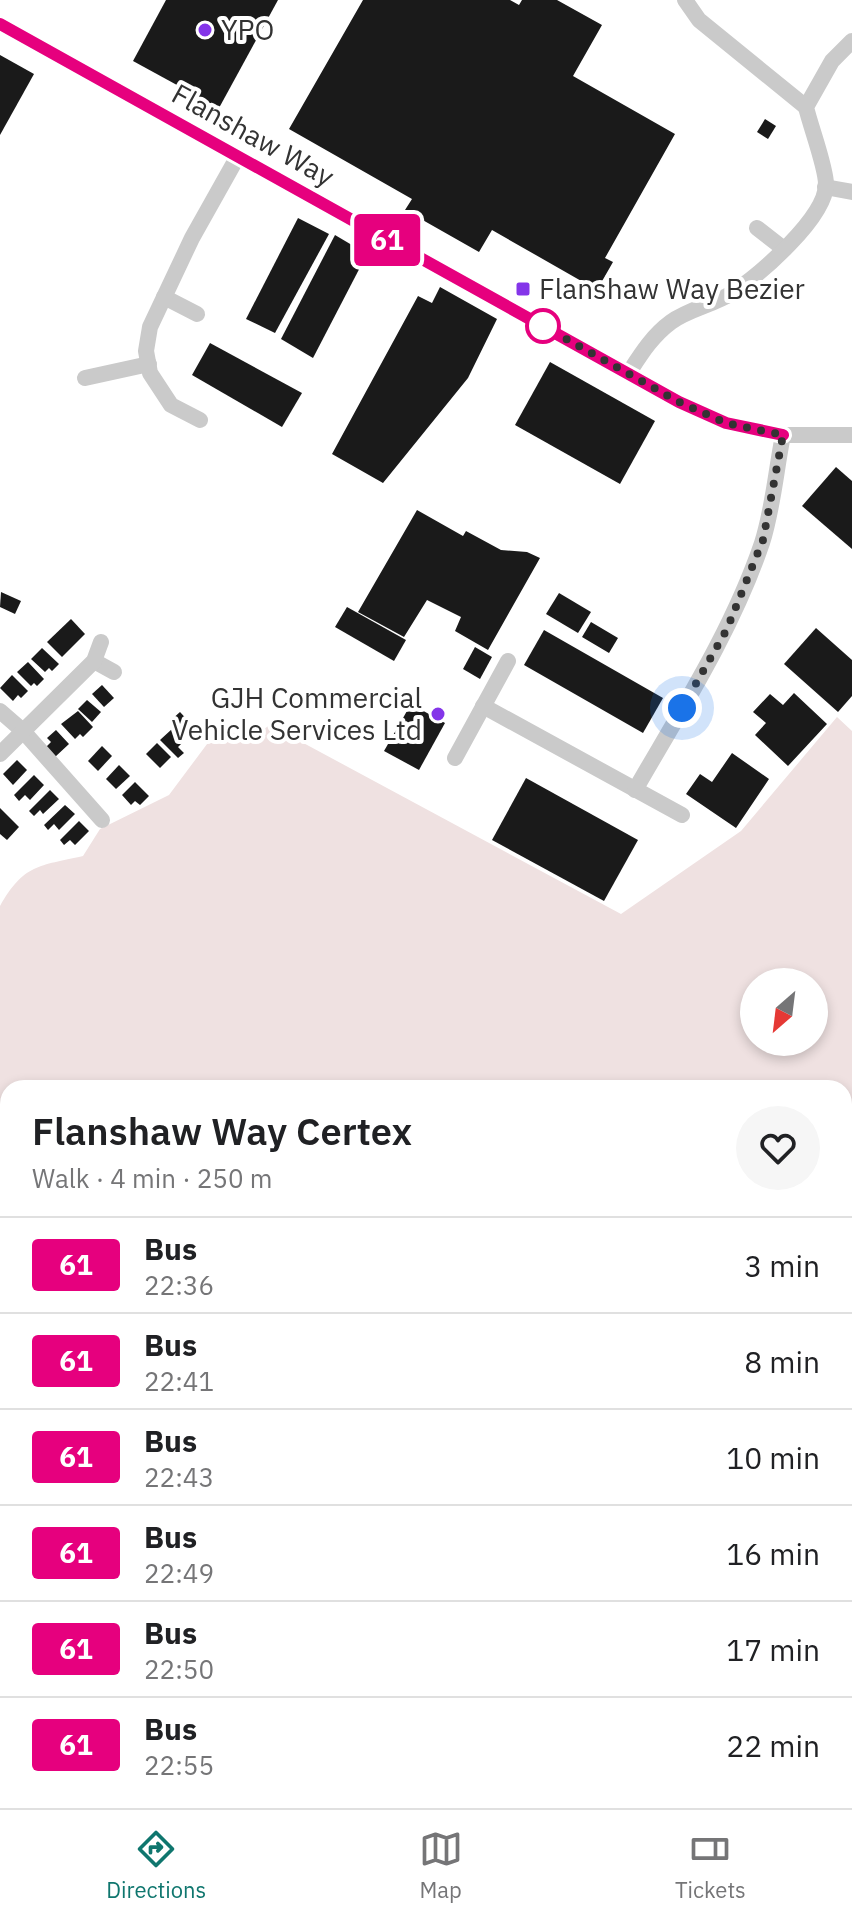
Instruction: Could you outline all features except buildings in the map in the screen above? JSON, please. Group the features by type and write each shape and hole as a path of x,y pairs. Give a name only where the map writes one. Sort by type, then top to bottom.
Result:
{"street":[{"path":"628,374 649,341 672,321 731,294 784,249 802,232 823,199 825,187 806,107 699,20 691,3"},
{"name":"Flanshaw Way","path":"0,24 679,402 726,423 783,435 852,435"},
{"path":"806,107 832,61 852,41"},
{"path":"200,420 171,405 150,373 146,351 150,327 164,297 192,238 238,156"},
{"path":"825,187 852,192"},
{"path":"757,228 784,249"},
{"path":"164,297 197,314"},
{"path":"85,378 149,364"},
{"path":"635,790 727,629 763,540 783,435"},
{"path":"0,754 94,661 101,642"},
{"path":"94,661 114,672"},
{"path":"455,758 508,661"},
{"path":"483,706 682,815"},
{"path":"0,711 23,731 102,820"}],"shaded area":[{"path":"837,717 852,731 852,1080 0,1080 0,906 9,892 25,874 34,869 83,856 100,829 169,795 219,728 250,738 270,725 621,914 741,831"}],"bus line":[{"name":"61","path":"0,24 679,402 726,423 783,435"}],"place":[{"name":"YPO","path":"205,30"},
{"name":"Flanshaw Way Bezier","path":"523,289"},
{"name":"GJH Commercial Vehicle Services Ltd","path":"438,714"}],"route":[{"path":"543,326 536,322 679,402 726,423 783,435 763,540 727,629 682,708"}]}
